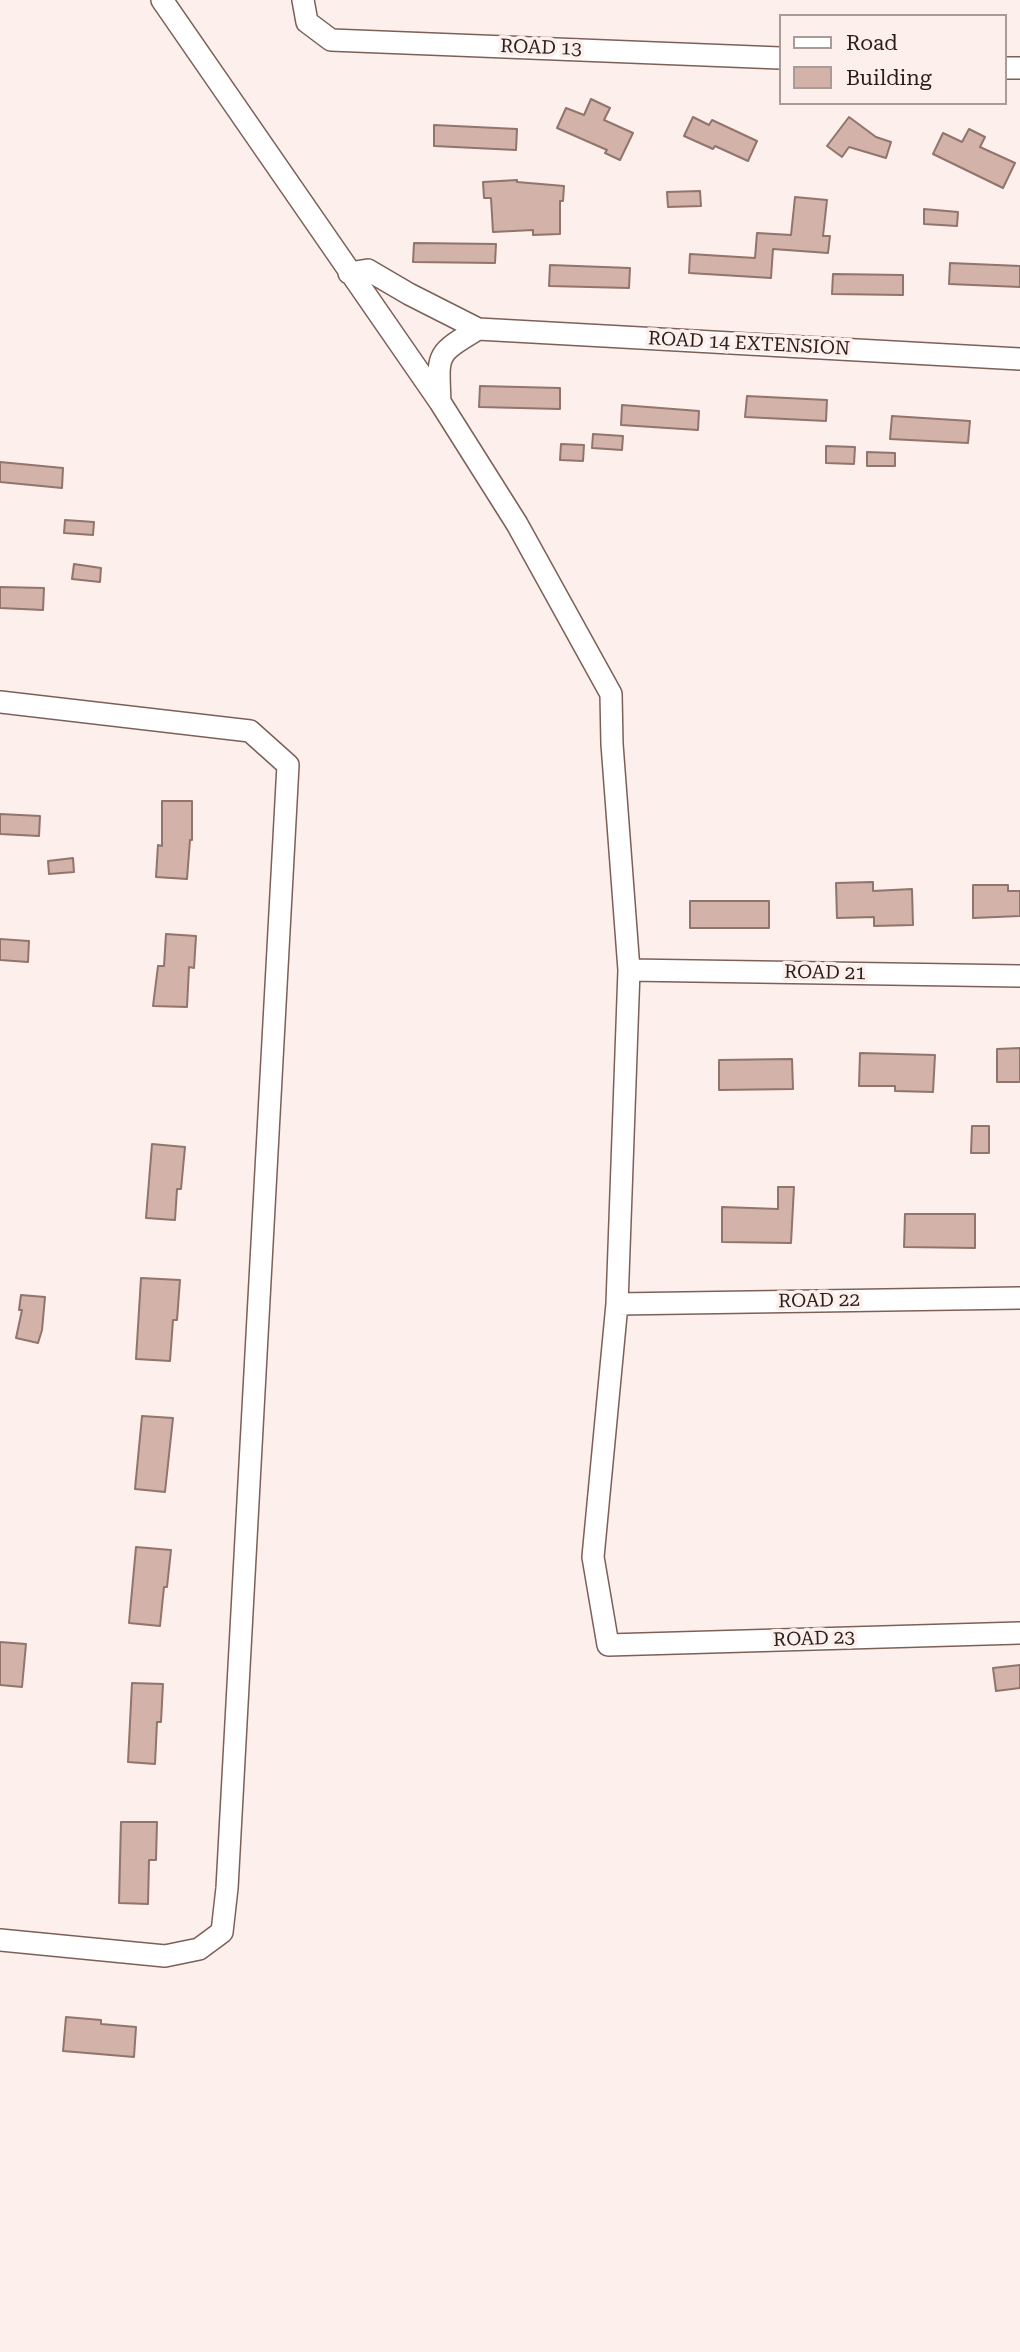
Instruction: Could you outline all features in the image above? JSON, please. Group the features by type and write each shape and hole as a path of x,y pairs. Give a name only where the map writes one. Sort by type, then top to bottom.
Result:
{"street":[{"path":"162,0 440,402 517,524 611,694 612,744 629,970 617,1304"},
{"name":"ROAD 13","path":"303,0 307,22 331,40 778,58"},
{"path":"349,273 368,270 478,329"},
{"path":"440,402 438,364 447,348 478,329"},
{"name":"ROAD 14 EXTENSION","path":"478,329 1020,359"},
{"path":"0,702 250,731 288,765 228,1875 222,1932 200,1949 165,1956 0,1940"},
{"name":"ROAD 21","path":"629,970 1020,976"},
{"name":"ROAD 22","path":"617,1304 1020,1298"},
{"name":"ROAD 23","path":"617,1304 593,1557 608,1645 1020,1633"}],"building":[{"path":"591,99 610,108 604,120 633,133 620,160 605,153 607,150 557,128 566,108 584,115"},
{"path":"693,117 709,125 712,120 757,141 748,161 684,136"},
{"path":"849,117 876,137 891,142 886,158 849,147 842,157 827,146"},
{"path":"434,125 517,129 516,150 434,146"},
{"path":"969,129 985,137 980,147 1015,163 1003,188 933,154 943,133 962,142"},
{"path":"517,180 564,186 563,201 560,201 560,234 533,235 533,230 493,232 491,198 484,198 483,182"},
{"path":"700,191 701,206 668,207 667,192"},
{"path":"795,197 827,200 823,236 830,236 828,253 773,249 771,278 689,273 690,254 755,258 757,233 791,235"},
{"path":"924,209 958,212 957,226 924,224"},
{"path":"414,243 496,244 495,263 413,262"},
{"path":"950,263 1020,266 1020,287 949,284"},
{"path":"550,265 630,268 629,288 549,286"},
{"path":"833,274 903,275 903,295 832,294"},
{"path":"480,386 560,388 560,409 479,407"},
{"path":"747,396 827,400 826,421 745,417"},
{"path":"622,405 699,411 698,430 621,425"},
{"path":"892,416 970,421 968,443 890,439"},
{"path":"593,434 623,436 622,450 592,448"},
{"path":"561,444 584,445 583,461 560,460"},
{"path":"826,446 855,447 854,464 826,463"},
{"path":"867,452 895,453 895,466 867,466"},
{"path":"0,462 63,468 62,488 0,482"},
{"path":"65,520 94,522 93,535 64,533"},
{"path":"74,564 101,568 100,582 72,579"},
{"path":"0,587 44,588 43,610 0,608"},
{"path":"162,801 192,801 192,840 187,879 156,877 158,845 162,846"},
{"path":"0,814 40,816 39,836 0,834"},
{"path":"73,858 74,872 49,874 48,861"},
{"path":"873,882 873,891 912,889 913,925 874,926 874,917 837,918 836,883"},
{"path":"973,885 1008,885 1008,891 1020,891 1020,916 973,918"},
{"path":"690,901 769,901 769,928 690,928"},
{"path":"166,934 196,936 194,968 189,967 187,1007 153,1006 158,966 164,966"},
{"path":"0,939 29,941 28,962 0,960"},
{"path":"1020,1048 1020,1082 997,1082 997,1049"},
{"path":"860,1053 935,1055 933,1092 895,1091 895,1086 859,1086"},
{"path":"792,1059 793,1089 719,1090 719,1060"},
{"path":"972,1126 989,1126 989,1153 971,1153"},
{"path":"152,1144 185,1147 181,1189 177,1189 175,1220 146,1218"},
{"path":"778,1187 794,1187 791,1243 722,1242 722,1207 778,1209"},
{"path":"905,1214 975,1214 975,1248 904,1247"},
{"path":"141,1278 180,1280 170,1361 136,1359"},
{"path":"21,1295 45,1297 38,1343 16,1338 22,1310 19,1310"},
{"path":"142,1416 173,1418 165,1492 135,1489"},
{"path":"136,1547 171,1550 160,1626 129,1623"},
{"path":"0,1642 26,1644 22,1687 0,1685"},
{"path":"1020,1665 1020,1688 996,1691 993,1668"},
{"path":"132,1683 163,1684 161,1722 157,1722 155,1764 128,1762"},
{"path":"121,1822 157,1822 156,1860 149,1860 148,1904 119,1903"},
{"path":"66,2017 136,2027 134,2057 63,2051"}]}
